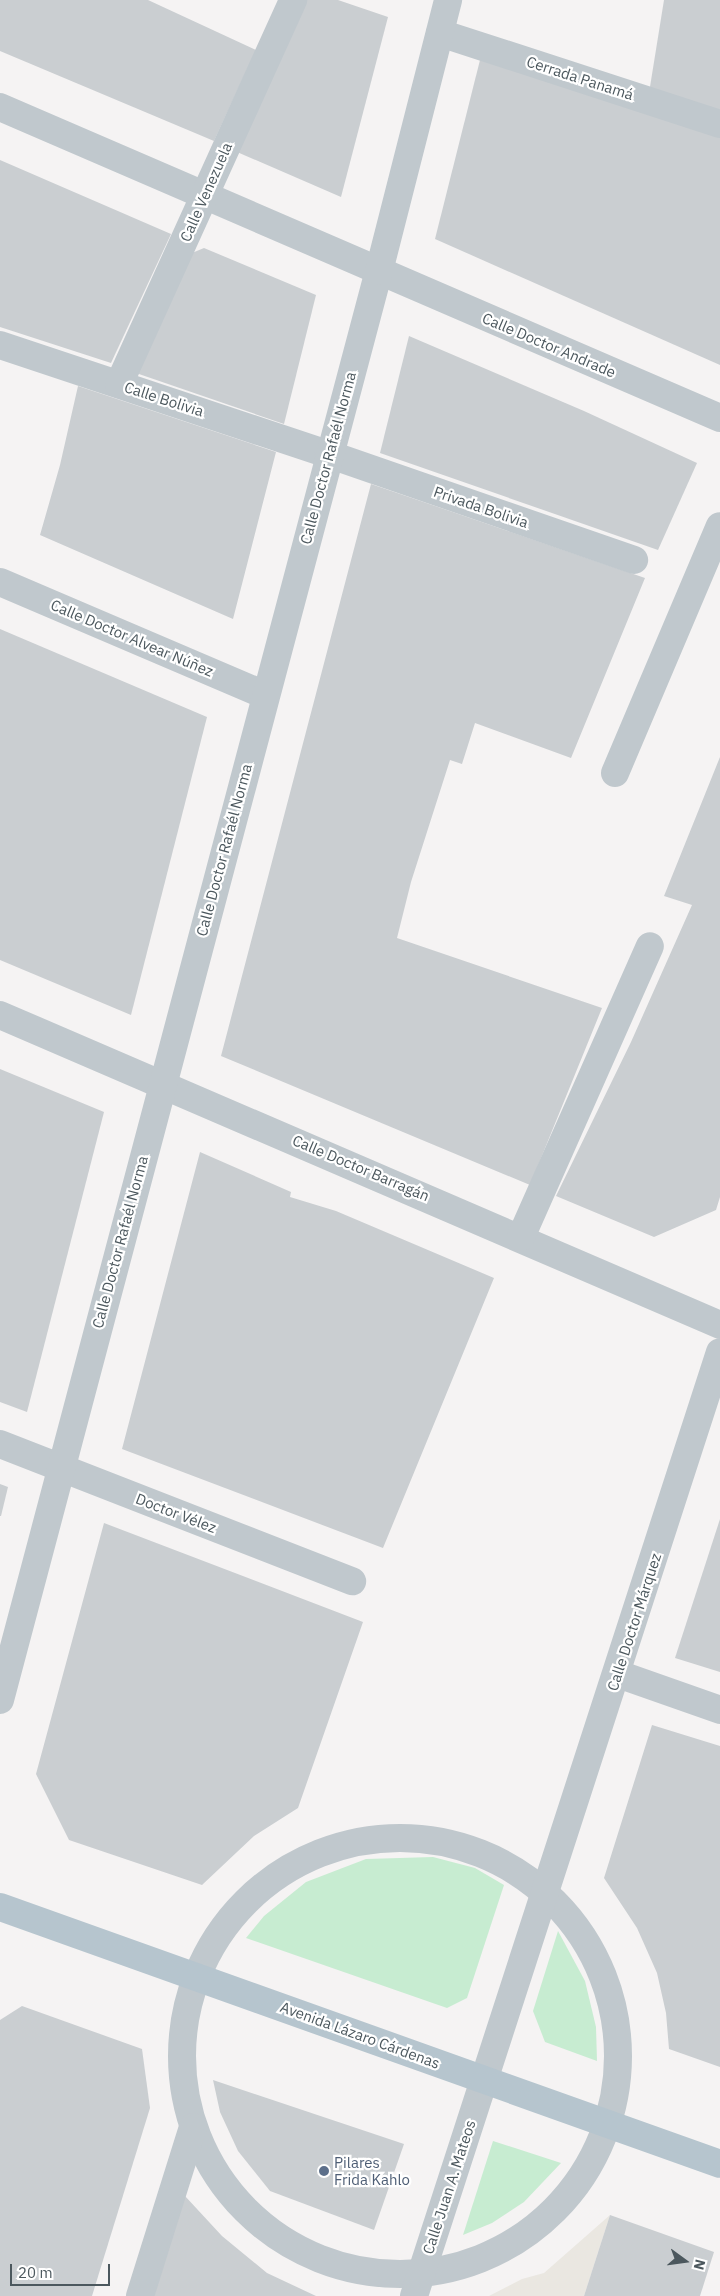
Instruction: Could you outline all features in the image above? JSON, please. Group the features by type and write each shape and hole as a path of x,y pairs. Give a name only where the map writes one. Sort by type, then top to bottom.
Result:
{"main road":[{"name":"Avenida Lázaro Cárdenas","path":"0,1907 720,2164"}],"street":[{"name":"Calle Venezuela","path":"119,384 293,0"},
{"name":"Cerrada Panamá","path":"439,10 720,124"},
{"name":"Calle Doctor Rafaél Norma","path":"0,1700 328,454 379,271 439,10"},
{"name":"Calle Doctor Andrade","path":"0,107 720,418"},
{"name":"Calle Bolivia","path":"0,345 328,454"},
{"name":"Privada Bolivia","path":"328,454 634,560"},
{"path":"615,774 720,526"},
{"name":"Calle Doctor Alvear Núñez","path":"0,582 265,695"},
{"path":"521,1237 650,946"},
{"name":"Calle Doctor Barragán","path":"0,1014 521,1237 720,1325"},
{"name":"Calle Doctor Márquez","path":"484,2079 544,1891 618,1674 720,1352"},
{"name":"Doctor Vélez","path":"0,1444 352,1582"},
{"path":"618,1674 720,1710"},
{"path":"394,1837 448,1842 499,1861 544,1891 580,1932 605,1980 617,2033 616,2087 607,2124 598,2149 565,2198 535,2227 500,2250 418,2285 324,2262 281,2240 243,2209 220,2179 193,2127 182,2077 184,2026 197,1977 213,1944 246,1901 289,1867 340,1845 394,1837"},
{"name":"Calle Juan A. Mateos","path":"418,2285 484,2079"},
{"path":"140,2296 193,2127"}],"shaded area":[{"path":"610,2215 584,2296 489,2296 522,2279 544,2273"}],"green space":[{"path":"433,1857 475,1868 504,1885 467,1998 447,2008 246,1938 264,1916 306,1882 366,1859"},
{"path":"558,1931 585,1981 596,2027 597,2061 545,2042 533,2011"},
{"path":"493,2141 561,2163 524,2202 492,2223 463,2235"}],"building":[{"path":"0,0 148,0 256,50 214,141 0,51"},
{"path":"304,0 338,0 388,17 341,197 237,152"},
{"path":"664,0 720,0 720,116 649,93"},
{"path":"482,52 720,131 720,365 435,239"},
{"path":"0,160 171,234 111,363 0,327"},
{"path":"204,248 316,295 284,424 136,373 192,253"},
{"path":"409,336 584,411 697,463 658,550 380,453"},
{"path":"78,386 276,452 233,619 40,535 60,465"},
{"path":"371,484 645,578 571,758 475,723 462,764 450,760 411,882 397,938 602,1008 530,1185 221,1056"},
{"path":"0,629 207,717 131,1015 0,960"},
{"path":"720,757 720,1197 716,1210 654,1237 556,1196 631,1042 692,905 664,896"},
{"path":"0,1069 104,1112 27,1412 0,1402"},
{"path":"200,1152 291,1192 290,1197 336,1211 494,1278 383,1548 122,1449"},
{"path":"0,1484 8,1487 1,1516 0,1516"},
{"path":"720,1519 720,1672 675,1658"},
{"path":"104,1523 363,1622 298,1808 254,1836 202,1885 69,1840 36,1774"},
{"path":"652,1725 720,1746 720,2067 669,2049 666,2013 657,1973 637,1928 604,1878"},
{"path":"22,2006 142,2049 150,2108 92,2296 0,2296 0,2020"},
{"name":"Pilares Frida Kahlo","path":"213,2080 404,2144 374,2230 270,2191 238,2151 220,2112"},
{"path":"185,2196 222,2236 267,2273 316,2296 154,2296"},
{"path":"610,2215 714,2252 700,2296 584,2296"}],"place":[{"name":"Pilares Frida Kahlo","path":"324,2171"}]}
